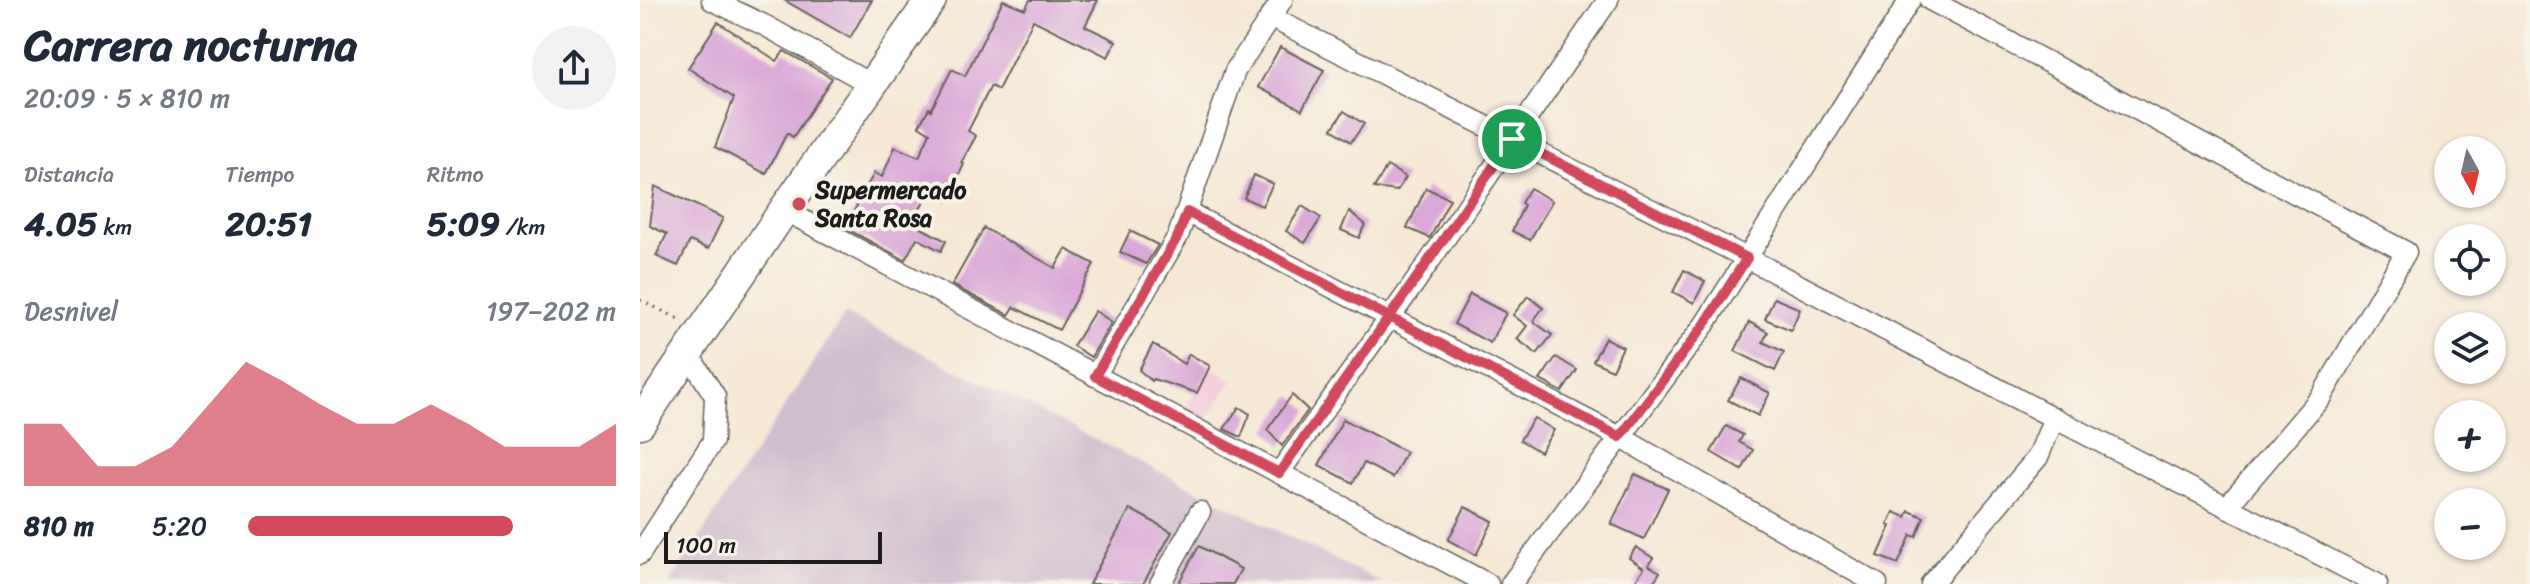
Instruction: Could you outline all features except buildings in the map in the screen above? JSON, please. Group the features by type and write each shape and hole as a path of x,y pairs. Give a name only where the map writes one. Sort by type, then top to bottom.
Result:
{"highway":[{"path":"640,423 931,0"}],"street":[{"path":"712,0 872,85"},
{"path":"1095,376 1178,236 1235,71 1282,0"},
{"path":"1279,473 1608,0"},
{"path":"1511,584 1705,324 1910,0"},
{"path":"1930,0 2406,252 2321,397 2227,507"},
{"path":"1270,17 1747,258 2377,584"},
{"path":"784,210 1488,584"},
{"path":"1187,212 1620,437 1877,584"},
{"path":"640,554 713,441 715,396 695,341"},
{"path":"1931,584 2038,457 2054,418"},
{"path":"1160,584 1200,512"}],"path":[{"path":"640,300 695,341"}],"shaded area":[{"path":"845,314 1384,584 669,584"},
{"path":"1213,368 1233,380 1206,421 1182,411"}],"place":[{"name":"Supermercado Santa Rosa","path":"799,204"}],"route":[{"path":"1512,139 1416,281 1390,317 1279,473 1095,376 1178,236 1187,212 1390,317 1620,437 1705,324 1747,258 1512,139"}]}
